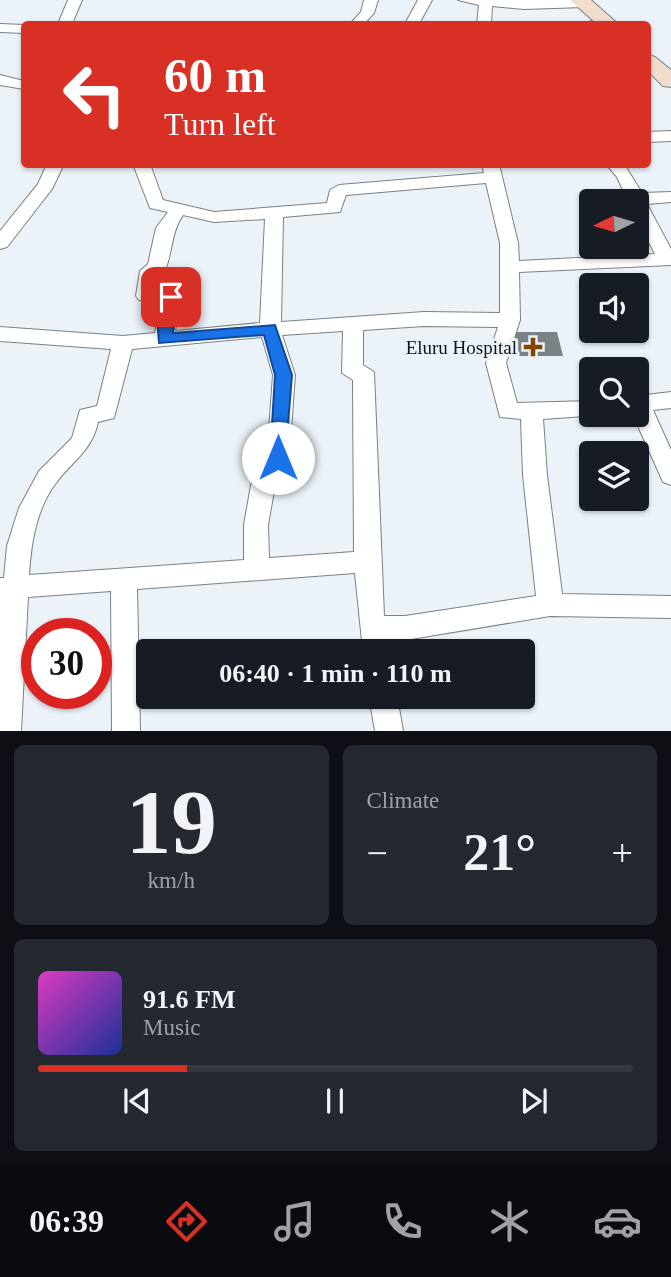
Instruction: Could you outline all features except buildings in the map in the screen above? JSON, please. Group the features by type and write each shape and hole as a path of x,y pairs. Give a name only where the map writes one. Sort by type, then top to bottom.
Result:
{"main road":[{"path":"582,2 598,21"}],"street":[{"path":"66,21 75,0"},
{"path":"360,21 367,13 371,0"},
{"path":"414,21 425,0"},
{"path":"465,0 524,5 582,2"},
{"path":"484,21 486,1"},
{"path":"0,28 21,29"},
{"path":"651,137 671,135"},
{"path":"0,243 46,185 54,168"},
{"path":"142,168 156,204 214,217 334,208 339,190 426,173 492,171 509,243 510,320 496,363 508,411 579,409"},
{"path":"618,168 625,175 631,189"},
{"path":"649,200 671,197"},
{"path":"165,339 165,318 171,297 146,296 150,271 158,267 165,228 179,209"},
{"path":"257,571 256,525 263,485 278,458 284,375 270,329 274,285 274,214"},
{"path":"509,267 669,259 649,224"},
{"path":"0,334 123,343 270,329 353,326 424,319 510,320"},
{"path":"353,326 353,373 363,372 365,382 363,424 367,562 374,639 405,628 550,605 671,607"},
{"path":"7,731 8,588 26,515 49,474 81,442 88,416 106,412 123,343"},
{"path":"649,402 671,400"},
{"path":"532,411 535,475 550,605"},
{"path":"649,427 671,477"},
{"path":"8,588 367,562"},
{"path":"124,581 126,731"},
{"path":"385,709 388,731"}],"place":[{"name":"Eluru Hospital","path":"533,347"}],"route":[{"path":"171,297 165,318 165,339 270,329 284,375 278,458"}]}
